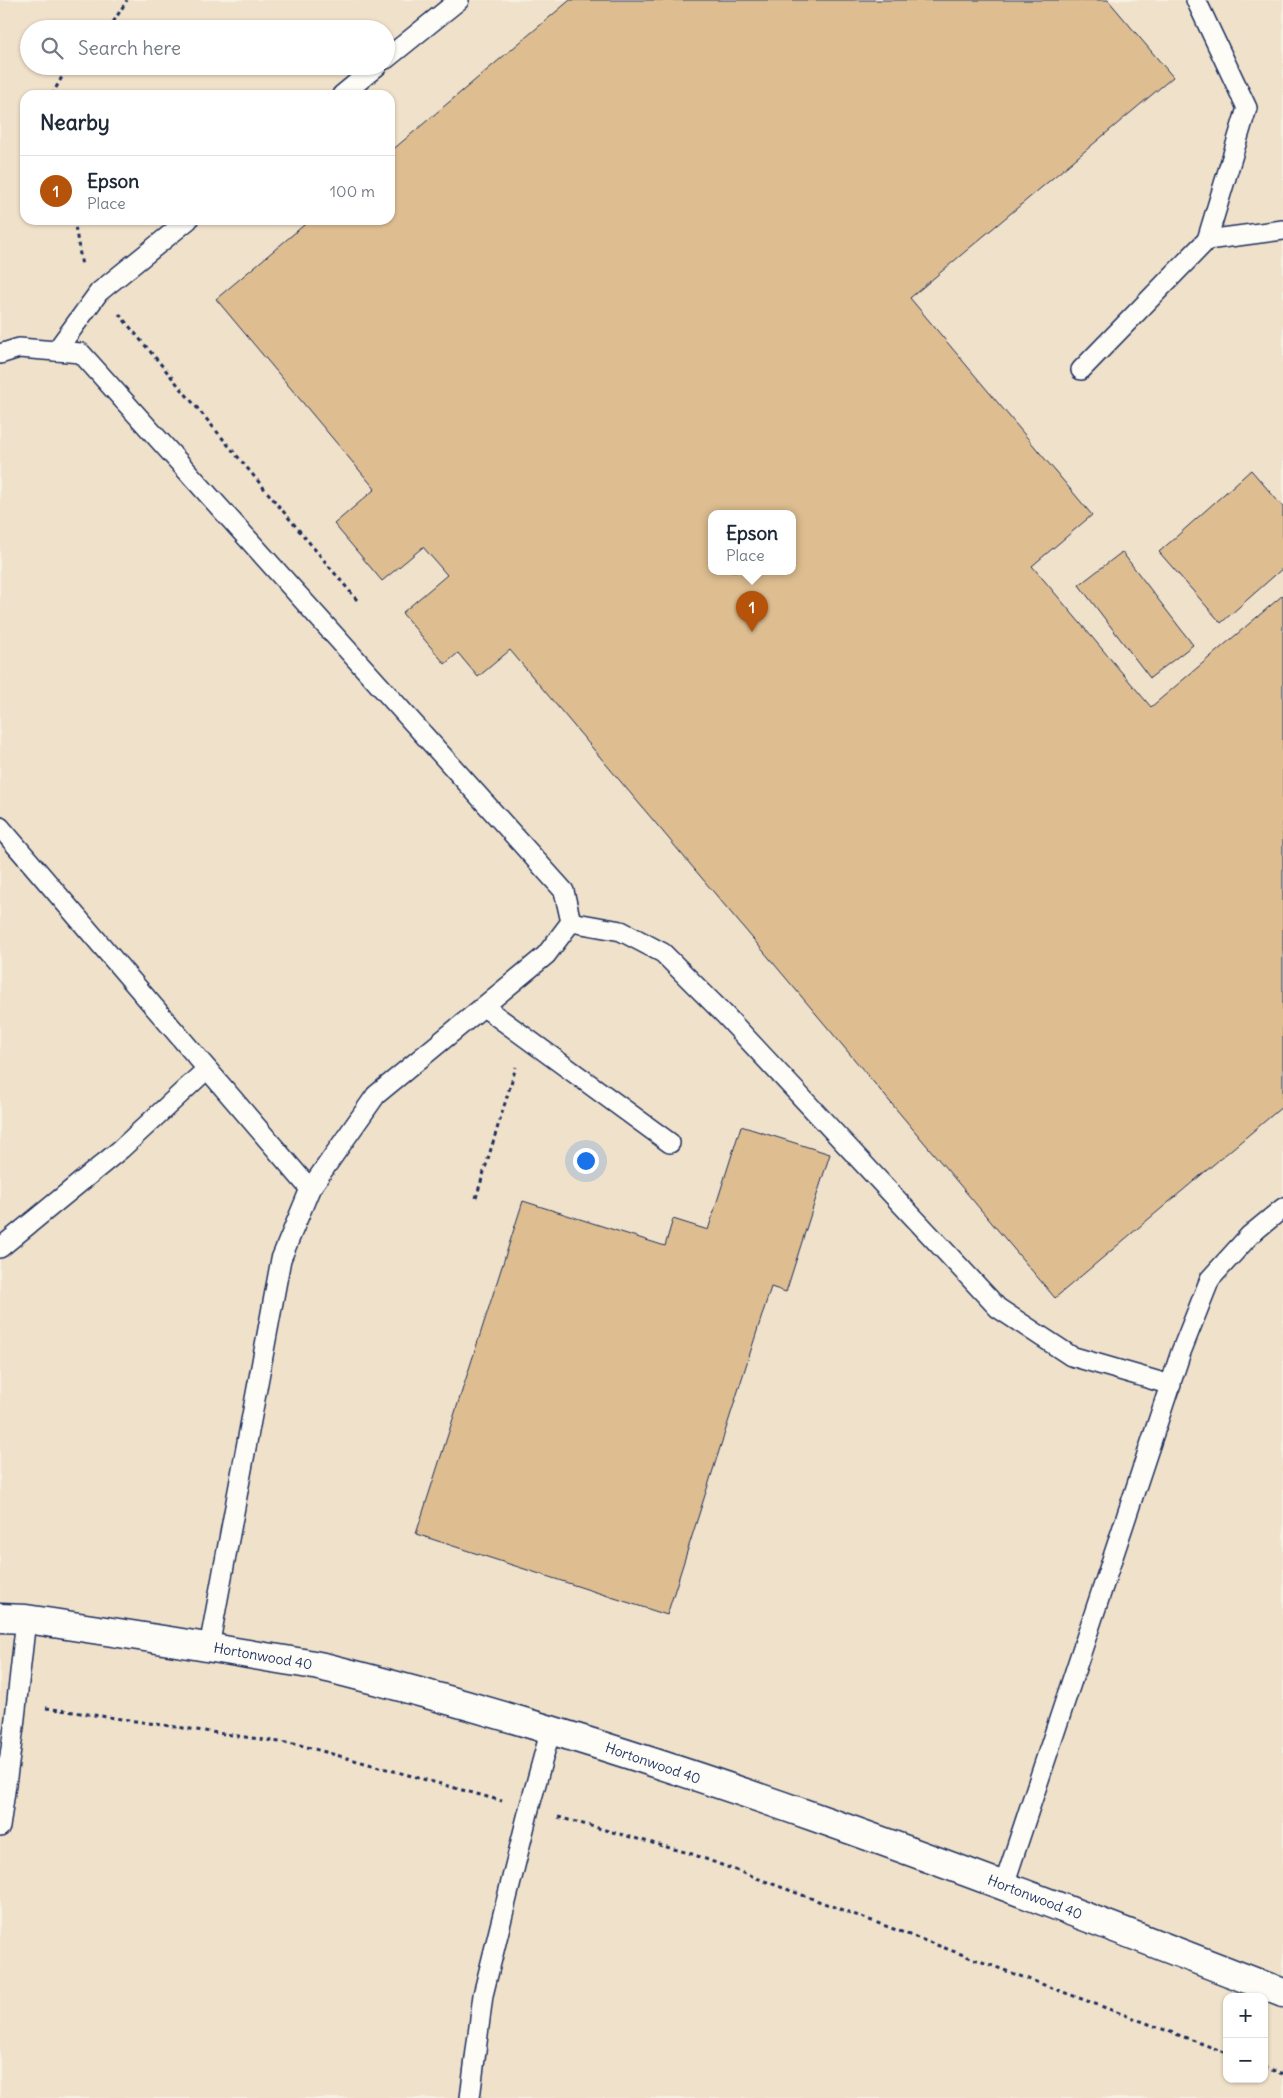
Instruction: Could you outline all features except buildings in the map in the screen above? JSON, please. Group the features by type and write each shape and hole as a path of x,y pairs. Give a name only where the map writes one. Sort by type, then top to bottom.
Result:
{"street":[{"name":"Hortonwood 40","path":"13,1618 209,1647 329,1668 551,1729 837,1824 1004,1885 1283,1993"}],"lane":[{"path":"395,52 459,0"},
{"path":"1081,370 1207,240 1247,108 1196,0"},
{"path":"348,90 366,75"},
{"path":"56,351 99,292 182,225"},
{"path":"1207,240 1282,233"},
{"path":"0,354 18,348 81,353 564,891 571,922 546,955 376,1095 310,1189 280,1259 209,1647"},
{"path":"0,827 310,1189"},
{"path":"571,922 621,931 663,953 731,1022 998,1308 1071,1356 1171,1385"},
{"path":"484,1007 670,1143"},
{"path":"0,1248 121,1149 207,1069"},
{"path":"1004,1885 1181,1352 1210,1279 1250,1235 1283,1208"},
{"path":"0,1827 17,1704 13,1618"},
{"path":"470,2098 482,1995 551,1729"}],"path":[{"path":"115,20 127,0"},
{"path":"55,90 63,75"},
{"path":"75,225 84,277 130,326 357,600"},
{"path":"476,1198 525,1038"},
{"path":"17,1704 300,1745 692,1854 1223,2052"},
{"path":"1268,2068 1283,2074"}],"shaded area":[{"path":"0,0 1283,0 1283,2098 0,2098"}],"place":[{"name":"Epson","path":"752,632"}]}
